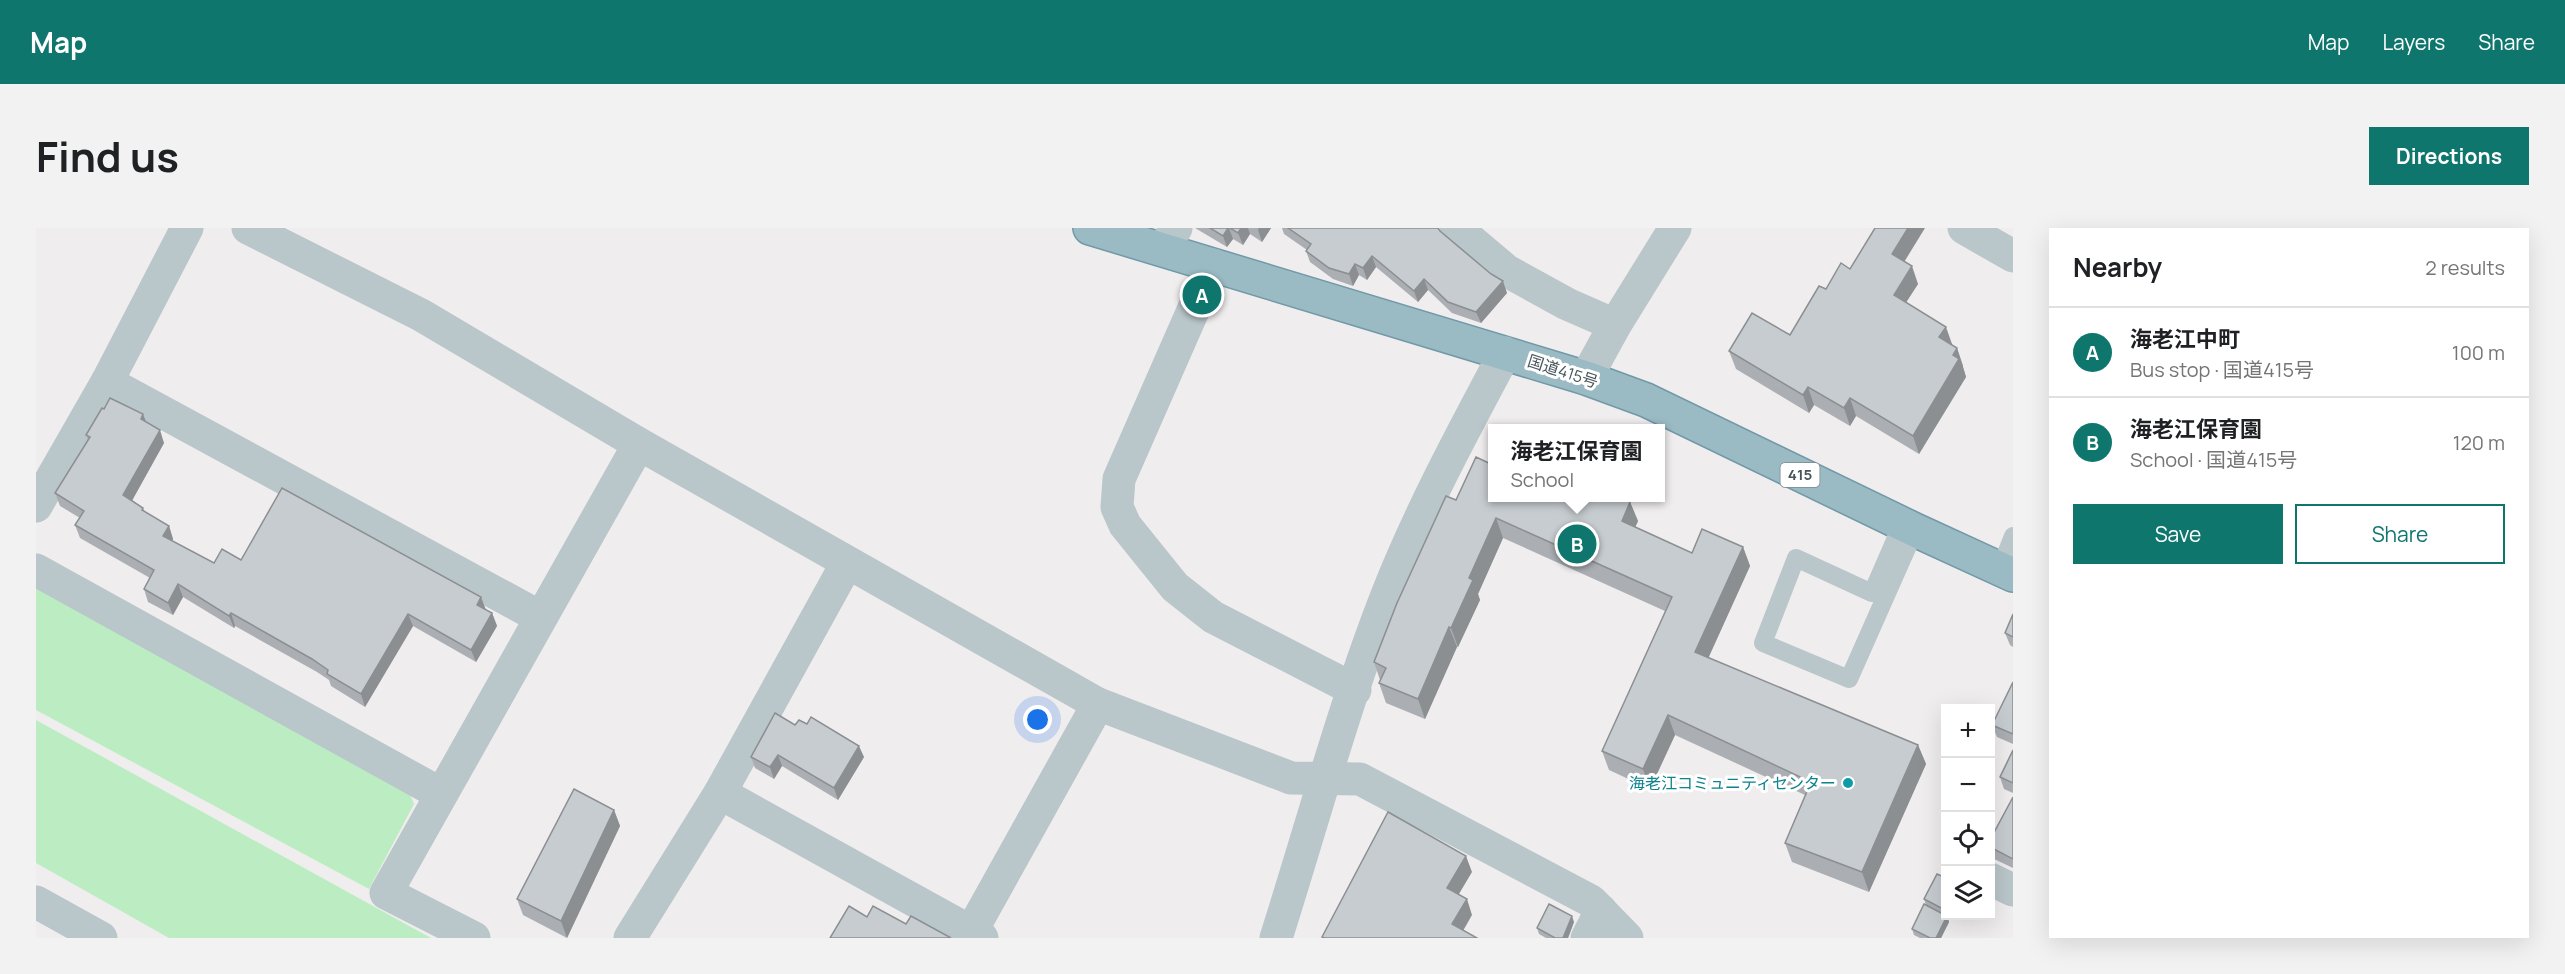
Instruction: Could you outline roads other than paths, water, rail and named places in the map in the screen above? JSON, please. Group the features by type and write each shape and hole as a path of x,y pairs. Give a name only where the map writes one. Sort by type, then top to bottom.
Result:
{"highway":[{"name":"国道415号","path":"1090,228 1170,238 1213,266 1586,378 1646,400 1908,527 2007,572"}],"street":[{"path":"36,506 107,382 187,228"},
{"path":"248,228 421,315 639,444 1098,704 1291,778 1360,779 1592,900 1594,924 1627,938"},
{"path":"1456,228 1507,271 1567,304 1615,325"},
{"path":"1586,378 1615,325 1675,228"},
{"path":"1964,228 2013,256"},
{"path":"1213,266 1119,479 1117,507 1125,525 1175,587 1205,611 1257,641 1355,690"},
{"path":"1276,938 1387,595 1441,476 1505,353"},
{"path":"107,382 540,617"},
{"path":"474,938 386,892 639,444"},
{"path":"630,938 720,793 847,563"},
{"path":"36,570 441,794"},
{"path":"720,793 977,935 1098,704"},
{"path":"1995,881 2013,890"},
{"path":"36,902 101,938"}],"lane":[{"path":"1908,527 1849,679 1763,643 1796,558 1872,592 1908,527"},
{"path":"2007,572 2013,536"}],"place":[{"name":"海老江中町","path":"1202,295"},
{"name":"海老江保育園","path":"1577,544"},
{"name":"海老江コミュニティセンター","path":"1848,783"}]}
